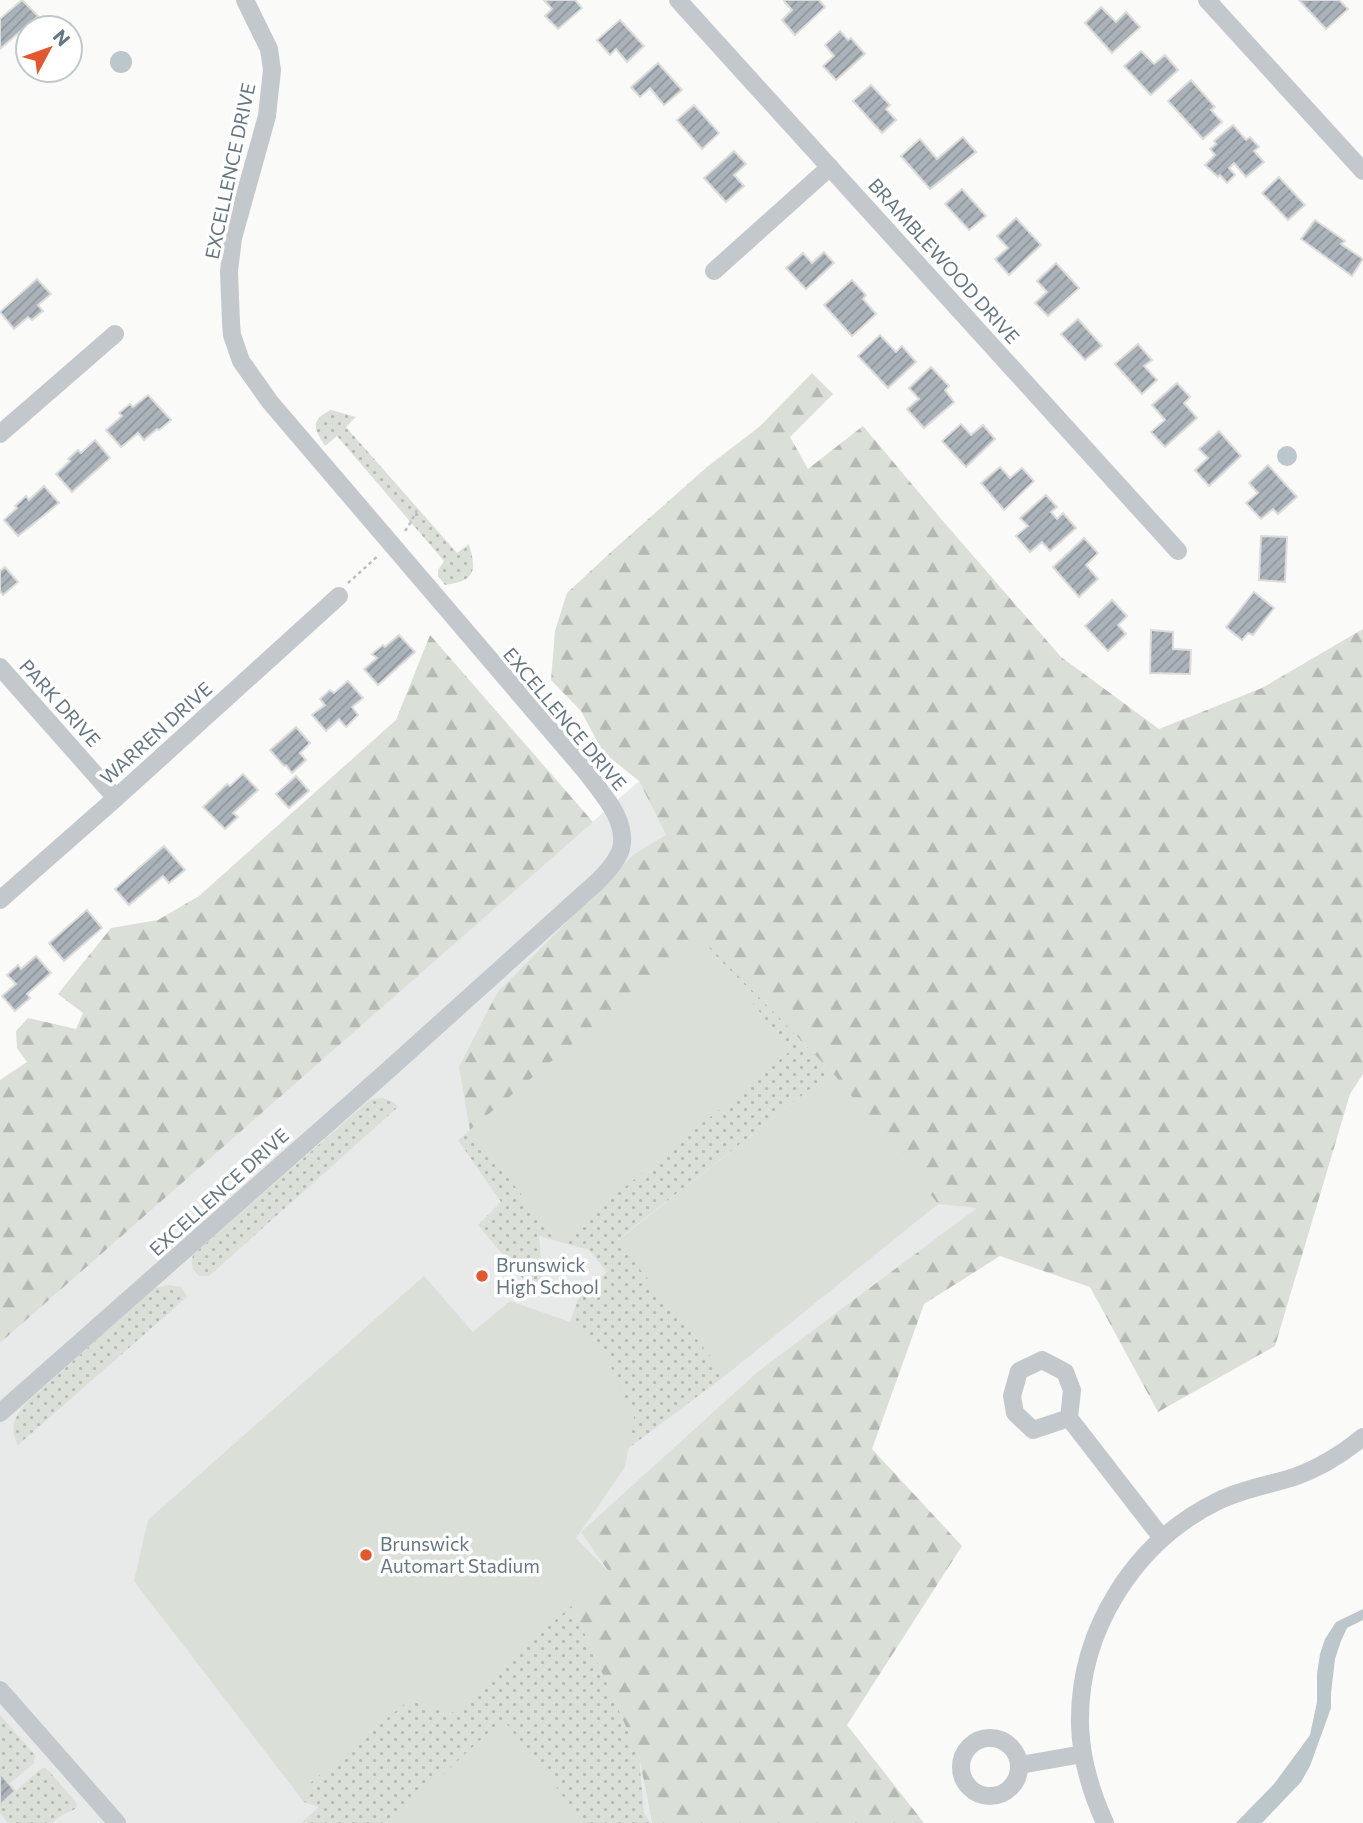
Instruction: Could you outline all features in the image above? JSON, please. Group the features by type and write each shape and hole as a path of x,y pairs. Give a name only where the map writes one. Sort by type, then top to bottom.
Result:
{"street":[{"name":"EXCELLENCE DRIVE","path":"0,1413 598,881 613,865 620,850 622,837 618,818 587,773 278,412 241,361 230,323 229,271 236,222 267,116 272,70 269,49 245,0"},
{"name":"BRAMBLEWOOD DRIVE","path":"678,0 1178,551"},
{"path":"1207,0 1363,170"},
{"path":"714,271 830,167"},
{"path":"0,434 114,334"},
{"name":"WARREN DRIVE","path":"0,900 339,596"},
{"name":"PARK DRIVE","path":"0,667 116,798"},
{"path":"1069,1419 1162,1538"},
{"path":"1105,1823 1095,1801 1083,1754 1080,1726 1087,1662 1097,1631 1113,1598 1162,1538 1189,1517 1246,1489 1294,1477 1322,1465 1363,1437"},
{"path":"0,1690 117,1823"},
{"path":"1020,1765 1083,1754"}],"shaded area":[{"path":"121,51 129,54 132,62 129,70 121,73 113,70 110,62 113,54"},
{"path":"1287,446 1294,449 1297,456 1294,463 1287,466 1280,463 1277,456 1280,449"},
{"name":"Brunswick High School","path":"639,781 666,835 978,1208 761,1369 609,1572 652,1823 0,1823 0,1343"},
{"path":"1363,1609 1363,1620 1347,1628 1341,1641 1335,1659 1331,1708 1310,1766 1301,1782 1262,1823 1236,1823 1274,1784 1310,1735 1317,1702 1320,1654 1325,1639 1336,1622"}],"green space":[{"path":"812,373 833,394 790,437 808,469 863,426 1061,657 1159,729 1262,688 1363,629 1363,1074 1350,1094 1275,1346 1158,1412 1090,1287 1000,1256 924,1304 872,1449 962,1546 847,1725 924,1823 652,1823 639,1756 572,1605 609,1572 581,1532 761,1369 977,1208 938,1204 832,1072 700,937 470,1130 459,1067 497,993 633,855 666,835 639,781 603,752 581,711 551,680 555,631 567,593 707,467 759,427"},
{"path":"331,410 356,417 346,427 457,553 469,544 473,568 468,578 445,585 438,576 438,570 444,561 337,436 325,446 316,425 319,418"},
{"path":"430,635 593,822 0,1343 0,1080 27,1062 17,1048 16,1031 28,1018 76,1029 83,1013 58,994 111,928 158,920 199,896 396,720"},
{"path":"700,936 832,1072 617,1240 726,1375 622,1453 609,1363 570,1322 578,1299 607,1272 589,1250 539,1236 544,1291 525,1281 478,1225 501,1202 458,1140 470,1130 559,1241 790,1051"},
{"path":"700,936 790,1051 559,1241 470,1130"},
{"path":"832,1072 938,1204 726,1375 617,1241"},
{"path":"383,1098 398,1107 209,1276 199,1276 193,1269 193,1255 371,1099"},
{"name":"Brunswick Automart Stadium","path":"424,1276 473,1332 510,1301 570,1322 609,1363 634,1417 625,1467 576,1538 609,1572 450,1714 410,1699 310,1783 304,1802 134,1581 148,1520"},
{"path":"169,1285 181,1287 187,1297 18,1445 14,1423 25,1404 155,1288"},
{"path":"572,1605 639,1756 644,1814 651,1823 301,1823 319,1807 304,1802 310,1783 410,1699 450,1714"},
{"path":"0,1715 35,1755 34,1763 9,1784 0,1773"},
{"path":"503,1719 584,1823 390,1823"},
{"path":"42,1768 47,1769 75,1801 75,1809 51,1823 8,1823 0,1813 0,1805"}],"building":[{"path":"22,0 36,14 14,14 14,37 0,49 0,19"},
{"path":"544,0 575,0 582,8 558,29 545,16 552,9"},
{"path":"785,0 819,0 825,7 795,35 782,20 792,10"},
{"path":"1299,0 1339,0 1348,9 1326,29"},
{"path":"1101,7 1116,22 1126,12 1140,27 1112,53 1085,23"},
{"path":"620,20 644,46 627,62 616,49 610,55 597,40"},
{"path":"840,31 848,40 851,38 865,54 836,80 823,66 834,56 825,45"},
{"path":"1141,51 1154,64 1165,55 1178,70 1151,95 1124,66"},
{"path":"658,63 682,90 664,105 650,88 640,97 631,87"},
{"path":"1191,80 1215,107 1211,110 1222,122 1203,139 1168,101"},
{"path":"871,85 890,105 886,109 896,120 882,133 853,101"},
{"path":"694,105 719,133 702,149 677,120"},
{"path":"1233,125 1246,140 1250,137 1259,147 1254,151 1264,162 1246,177 1234,163 1229,168 1235,175 1227,183 1205,165 1215,155 1210,149 1216,144 1214,141"},
{"path":"963,137 976,152 930,189 901,156 920,139 937,159"},
{"path":"734,151 746,164 734,175 744,186 726,202 704,178"},
{"path":"1279,177 1305,205 1288,220 1262,193"},
{"path":"962,189 986,216 969,230 945,204"},
{"path":"1016,218 1041,245 1009,275 995,259 1008,248 997,236"},
{"path":"1315,220 1345,241 1341,244 1363,259 1352,276 1301,239"},
{"path":"824,252 834,263 806,289 786,268 803,253 812,263"},
{"path":"1056,263 1079,288 1048,316 1035,303 1047,292 1037,281"},
{"path":"37,279 51,294 38,305 43,311 32,320 28,317 14,329 0,312"},
{"path":"852,280 866,295 863,299 876,314 852,336 824,305"},
{"path":"1078,319 1102,346 1085,360 1061,334"},
{"path":"880,335 896,352 902,346 916,362 888,388 858,356"},
{"path":"1138,344 1152,360 1144,366 1157,380 1142,394 1115,364"},
{"path":"931,367 949,386 945,390 954,402 924,428 907,409 919,399 909,388"},
{"path":"1177,383 1190,397 1184,403 1197,418 1165,447 1151,432 1165,420 1152,405"},
{"path":"148,395 171,420 144,440 138,433 121,447 106,430 122,416 119,413 130,404 133,407"},
{"path":"961,424 971,435 983,425 995,439 966,467 942,441"},
{"path":"1219,431 1241,456 1209,486 1195,470 1208,458 1199,449"},
{"path":"95,440 110,458 72,492 56,474 78,450 81,453"},
{"path":"1268,465 1297,497 1278,514 1273,509 1261,519 1246,503 1258,493 1249,483"},
{"path":"1000,467 1010,478 1022,468 1034,481 1004,510 981,483"},
{"path":"44,486 59,503 18,536 4,520 26,496 29,500"},
{"path":"1046,495 1057,507 1051,512 1057,519 1063,513 1076,528 1050,551 1042,542 1030,552 1016,536 1028,526 1020,518"},
{"path":"1261,536 1287,537 1285,582 1259,580"},
{"path":"1084,538 1098,553 1086,565 1098,579 1079,597 1053,567"},
{"path":"5,567 18,582 3,595 0,591 0,571"},
{"path":"1254,592 1274,608 1253,635 1248,633 1242,640 1226,627"},
{"path":"1112,600 1127,616 1118,625 1126,634 1108,651 1085,626"},
{"path":"1151,630 1173,632 1173,649 1191,650 1190,674 1150,673"},
{"path":"399,635 415,652 378,685 364,669 377,658 372,654"},
{"path":"348,681 363,698 352,707 358,715 346,727 339,719 326,731 312,715 325,705 320,699 330,690 334,693"},
{"path":"296,727 310,743 300,753 306,760 292,773 270,750"},
{"path":"243,774 258,790 233,813 238,817 225,829 203,807 227,784 230,786"},
{"path":"296,776 309,791 289,808 276,794"},
{"path":"164,846 185,870 169,883 163,876 129,905 115,889"},
{"path":"87,910 102,928 64,961 49,943"},
{"path":"36,956 51,973 27,994 30,998 15,1011 2,996 16,984 7,975 18,965 21,969"},
{"path":"0,1773 15,1791 0,1805"}],"place":[{"name":"Brunswick High School","path":"482,1276"},
{"name":"Brunswick Automart Stadium","path":"366,1555"}]}
